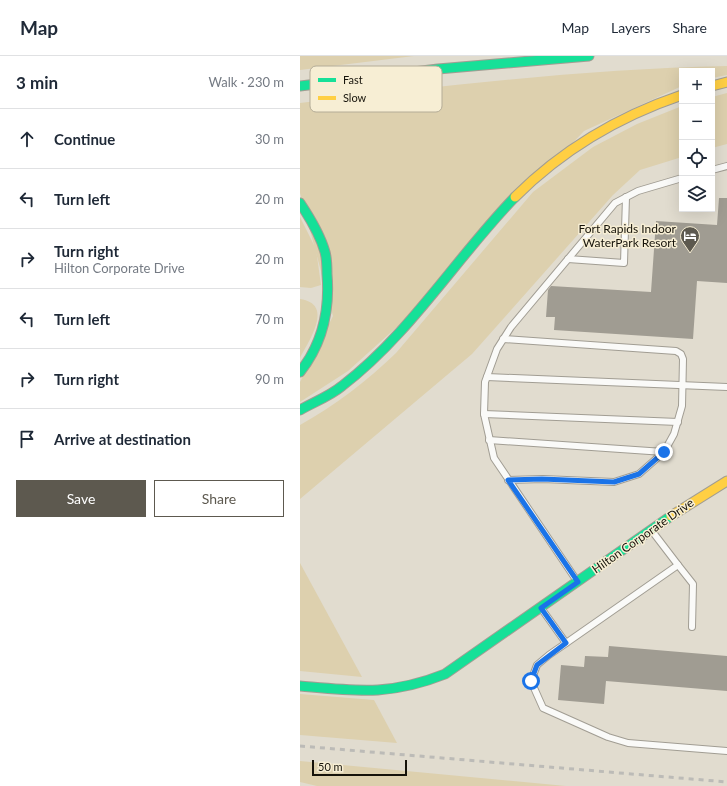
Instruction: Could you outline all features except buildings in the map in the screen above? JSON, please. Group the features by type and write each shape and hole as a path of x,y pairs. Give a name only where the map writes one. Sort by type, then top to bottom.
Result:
{"main road":[{"path":"442,69 589,56"},
{"path":"715,85 727,82"},
{"path":"300,86 310,85"},
{"path":"300,410 341,386 390,343 504,209 540,175 588,138 628,117 679,96"},
{"path":"300,203 313,224 326,253 328,281 328,312 319,341 306,366 300,372"},
{"name":"Hilton Corporate Drive","path":"300,686 360,691 389,690 416,685 450,670 712,489 727,481"}],"lane":[{"path":"715,169 727,166"},
{"path":"578,582 494,458 484,414 487,377 497,349 511,327 615,203 638,191 679,179"},
{"path":"568,259 624,263 626,198"},
{"path":"504,339 676,351 681,354 683,359 682,406 674,434 664,452 639,474 614,482 542,479 508,480"},
{"path":"487,377 727,387"},
{"path":"484,414 678,422"},
{"path":"489,440 664,452"},
{"path":"652,530 692,584 692,626"},
{"path":"678,565 537,665 531,681 543,708 608,737 628,743 727,751"},
{"path":"541,608 566,643"}],"shaded area":[{"path":"300,56 414,56 333,66 310,66 310,69 300,70"},
{"path":"727,66 727,75 715,77 715,68 679,68 679,87 584,131 399,325 348,371 300,402 300,382 333,316 300,193 300,103 310,102 310,112 442,112 442,87 513,79 673,68"},
{"path":"727,93 727,144 715,147 715,104 715,96"},
{"path":"679,107 679,158 640,170 613,195 472,354 300,499 300,425 351,392 396,353 533,192 593,147 637,124"},
{"path":"300,217 316,249 321,285 311,288 300,287"},
{"path":"300,299 310,302 316,308 318,315 313,332 300,358"},
{"path":"300,563 362,677 300,671"},
{"path":"300,694 374,700 397,743 300,735"},
{"path":"300,761 566,786 317,786 300,782"}],"railway":[{"path":"300,746 727,782"}],"traffic: fast":[{"path":"442,69 589,56"},
{"path":"300,86 310,85"},
{"path":"300,410 337,390 367,365 411,319 515,197"},
{"path":"300,203 314,226 323,245 327,260 328,287 326,313 323,326 314,350 300,372"},
{"path":"300,686 356,690 390,689 407,686 445,674 671,516"}],"traffic: slow":[{"path":"715,85 727,82"},
{"path":"515,197 552,164 593,136 636,113 679,96"},
{"path":"671,516 727,481"}],"place":[{"name":"Fort Rapids Indoor WaterPark Resort","path":"690,253"}],"route":[{"path":"531,681 537,665 566,643 541,608 578,582 508,480 542,479 614,482 639,474 664,452"}]}
